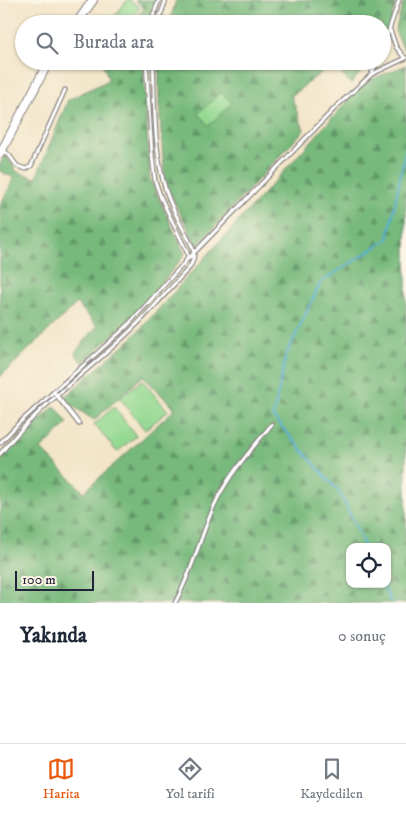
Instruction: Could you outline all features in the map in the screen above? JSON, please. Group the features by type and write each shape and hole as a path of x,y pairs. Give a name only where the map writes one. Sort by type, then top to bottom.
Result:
{"street":[{"path":"82,15 93,0"},
{"path":"1,152 44,70"}],"lane":[{"path":"153,15 159,0"},
{"path":"160,15 166,0"},
{"path":"391,25 398,0"},
{"path":"156,8 162,10"},
{"path":"391,32 396,47 405,58 391,65"},
{"path":"147,70 155,181 161,198 187,252 186,261"},
{"path":"0,454 21,429 131,331 190,267 194,252 168,198 163,181 158,147 154,70"},
{"path":"372,74 374,70"},
{"path":"0,443 18,424 126,327 194,252 337,106 372,74 380,70"},
{"path":"1,152 21,168 26,169 31,166 65,90"},
{"path":"54,392 79,424"},
{"path":"175,603 185,586 215,505 232,474 272,424"}],"green space":[{"path":"127,0 130,0 140,8 134,15 116,15"},
{"path":"135,0 157,0 151,15 138,15 144,8"},
{"path":"176,0 396,0 391,20 391,15 172,15"},
{"path":"404,0 406,0 406,52 395,31"},
{"path":"406,65 406,603 0,603 0,462 17,441 55,406 68,423 41,449 84,492 175,409 143,376 94,420 62,399 133,337 365,82"},
{"path":"105,70 144,70 150,179 185,254 146,304 83,363 75,353 97,326 77,303 0,377 0,206 14,178 0,171 0,165 5,154 17,172 36,178 68,100 109,80"},
{"path":"159,70 324,70 291,96 304,130 197,246 165,184 159,104"},
{"path":"338,70 363,70 351,84"},
{"path":"221,92 232,103 209,125 198,114"},
{"path":"142,380 168,411 145,430 120,398"},
{"path":"114,407 136,436 117,452 94,424"}],"waterway":[{"path":"363,543 340,493 273,417 286,355 321,282 388,239 406,147"},
{"path":"385,588 391,603"}]}
